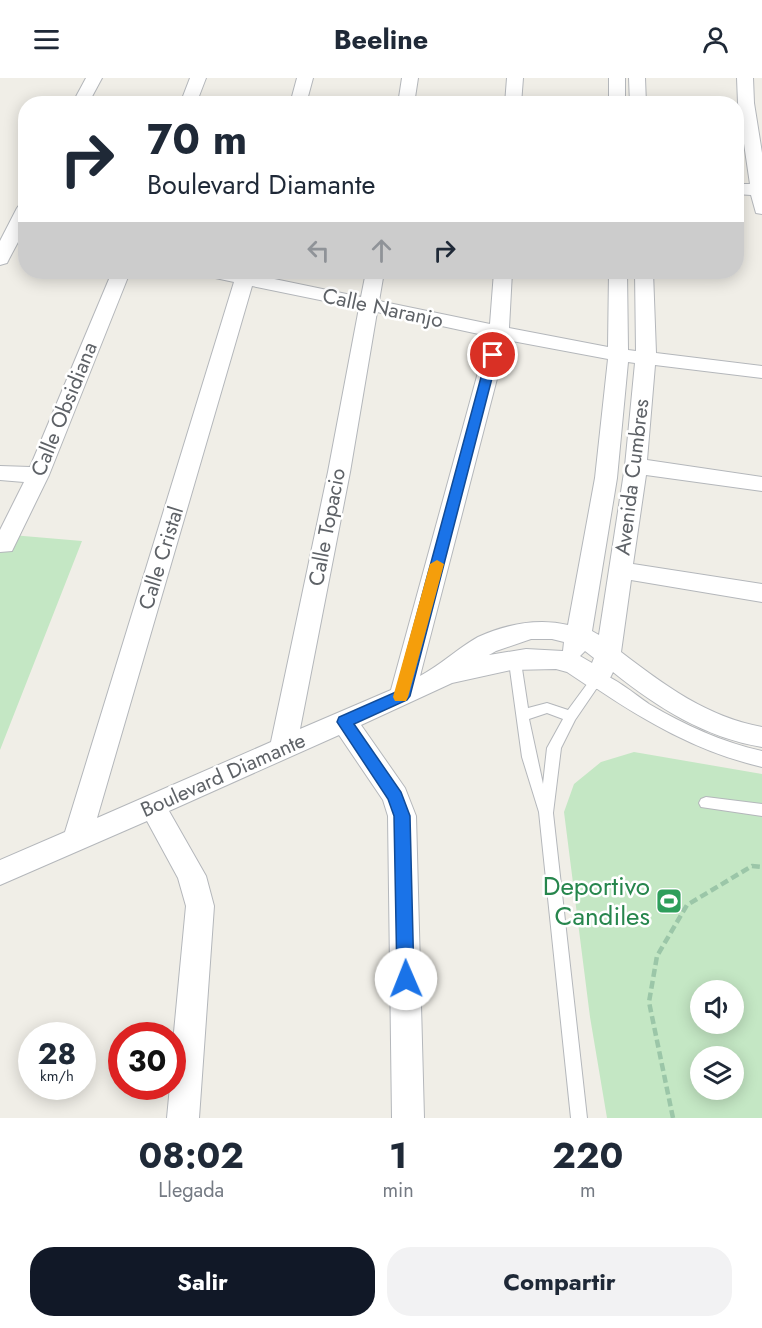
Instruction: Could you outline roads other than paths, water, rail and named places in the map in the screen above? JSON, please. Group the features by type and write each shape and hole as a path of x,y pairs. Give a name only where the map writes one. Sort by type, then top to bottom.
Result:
{"street":[{"path":"84,96 94,78"},
{"path":"191,96 198,78"},
{"path":"300,96 305,78"},
{"path":"407,96 410,78"},
{"path":"514,96 515,78"},
{"path":"617,78 617,96"},
{"path":"637,78 638,96"},
{"path":"745,78 754,104 762,209"},
{"path":"744,189 759,190"},
{"path":"0,259 13,232"},
{"name":"Calle Obsidiana","path":"4,545 38,475 118,279"},
{"name":"Calle Cristal","path":"77,837 245,279"},
{"name":"Calle Naranjo","path":"262,279 369,305 646,363 762,372"},
{"name":"Calle Topacio","path":"282,749 374,279"},
{"path":"402,696 499,332 503,279"},
{"name":"Avenida Cumbres","path":"569,662 579,635 606,478 618,357 618,279"},
{"name":"Avenida Cumbres","path":"597,679 608,656 636,466 646,363 644,279"},
{"name":"Calle Naranjo","path":"646,363 662,374 762,386"},
{"path":"636,466 762,484"},
{"path":"0,473 38,475"},
{"path":"621,570 762,593"},
{"name":"Boulevard Diamante","path":"0,873 77,837 153,807 402,696 444,675 487,644 520,633 552,630 579,635 660,695 698,717 745,734 762,737"},
{"name":"Boulevard Diamante","path":"444,675 515,662 556,659 569,662 646,713 695,739 745,756 762,759"},
{"path":"344,722 395,796 402,816 408,1118"},
{"path":"153,807 192,876 200,906 183,1118"}],"lane":[{"path":"515,662 526,746 538,795 546,813"},
{"path":"579,1118 546,813 554,748 570,717 597,679"},
{"path":"523,716 537,708 545,708 554,709 570,717"},
{"path":"706,803 762,810"}],"place":[{"name":"Deportivo Candiles","path":"669,901"}]}
